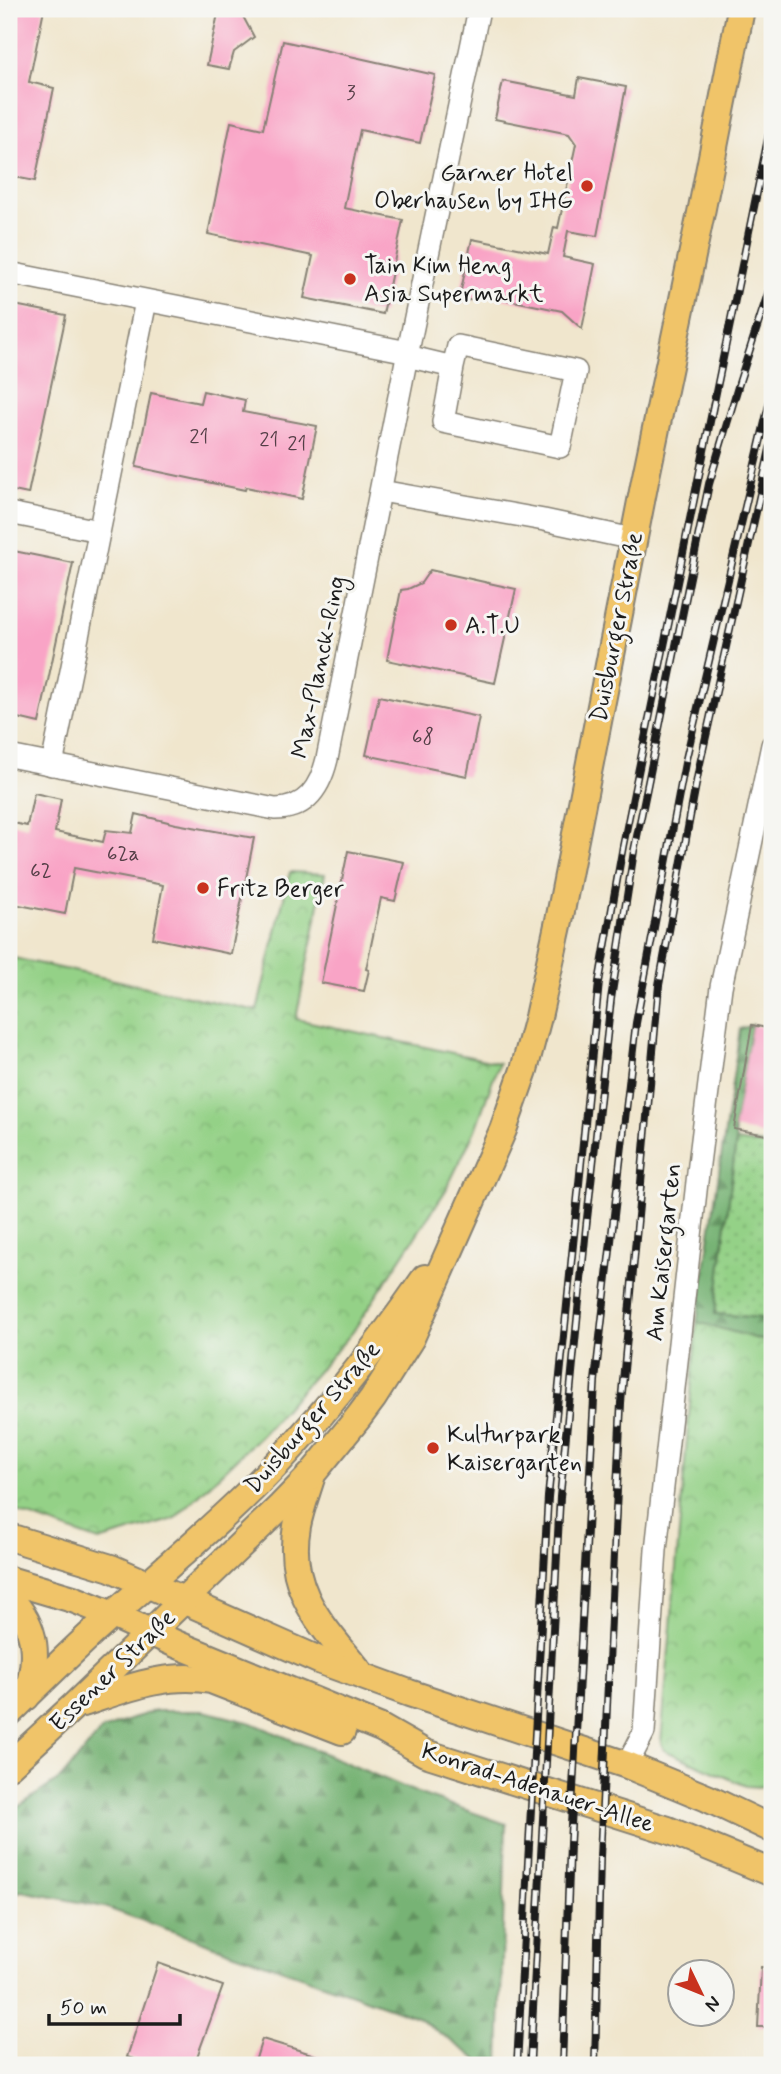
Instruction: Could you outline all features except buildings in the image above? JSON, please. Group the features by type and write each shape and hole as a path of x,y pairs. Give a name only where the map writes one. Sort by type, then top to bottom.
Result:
{"main road":[{"name":"Duisburger Straße","path":"184,1601 312,1474 366,1408 393,1368 421,1318 503,1130 532,1043 561,916 633,539 741,9"},
{"name":"Duisburger Straße","path":"149,1584 179,1559 293,1446 400,1315 456,1234"},
{"path":"312,1474 297,1528 295,1548 300,1581 314,1615 362,1675"},
{"name":"Konrad-Adenauer-Allee","path":"9,1537 71,1555 149,1584 321,1661 627,1765 707,1798 772,1829"},
{"name":"Konrad-Adenauer-Allee","path":"9,1580 73,1598 381,1728 425,1753 668,1830 772,1873"},
{"name":"Essener Straße","path":"18,1705 149,1584"},
{"path":"9,1598 27,1620 35,1655 32,1680 18,1705"},
{"name":"Essener Straße","path":"9,1766 184,1601"},
{"path":"76,1704 155,1680 191,1677 211,1680 373,1743 425,1753"}],"street":[{"name":"Max-Planck-Ring","path":"9,756 275,809 292,807 308,799 318,784 326,766 407,354 439,211 479,9"},
{"path":"9,273 407,354 453,367"},
{"path":"52,765 146,301"},
{"path":"458,346 576,371 560,447 443,422 453,367 458,346"},
{"path":"381,491 633,539"},
{"path":"9,513 99,531"},
{"name":"Am Kaisergarten","path":"627,1765 644,1732 656,1550 721,987 772,745"}],"green space":[{"path":"290,872 325,874 296,1019 499,1063 475,1130 446,1190 352,1333 263,1433 174,1519 99,1541 9,1509 9,957 257,1011"},
{"path":"752,1025 734,1129 736,1141 715,1314 772,1319 772,1343 697,1322 740,1029"},
{"path":"736,1141 772,1146 772,1319 715,1314"},
{"path":"697,1322 772,1343 772,1788 746,1786 664,1750 661,1742"},
{"path":"153,1711 204,1711 252,1723 420,1794 506,1824 499,2065 485,2065 417,2017 104,1907 22,1891 9,1894 9,1813 61,1778 102,1730"}],"railway":[{"path":"517,2065 548,1497 599,982 623,846 772,119"},
{"path":"530,2065 560,1497 611,999 634,851 709,484 772,281"},
{"path":"562,2065 570,1844 595,1381 636,1023 685,763 772,392"},
{"path":"595,2065 600,1857 621,1403 659,985 699,768 772,440"}],"place":[{"name":"Garner Hotel Oberhausen by IHG","path":"587,186"},
{"name":"Tain Kim Heng Asia Supermarkt","path":"350,279"},
{"name":"A.T.U","path":"451,625"},
{"name":"Fritz Berger","path":"203,888"},
{"name":"Kulturpark Kaisergarten","path":"433,1448"}]}
